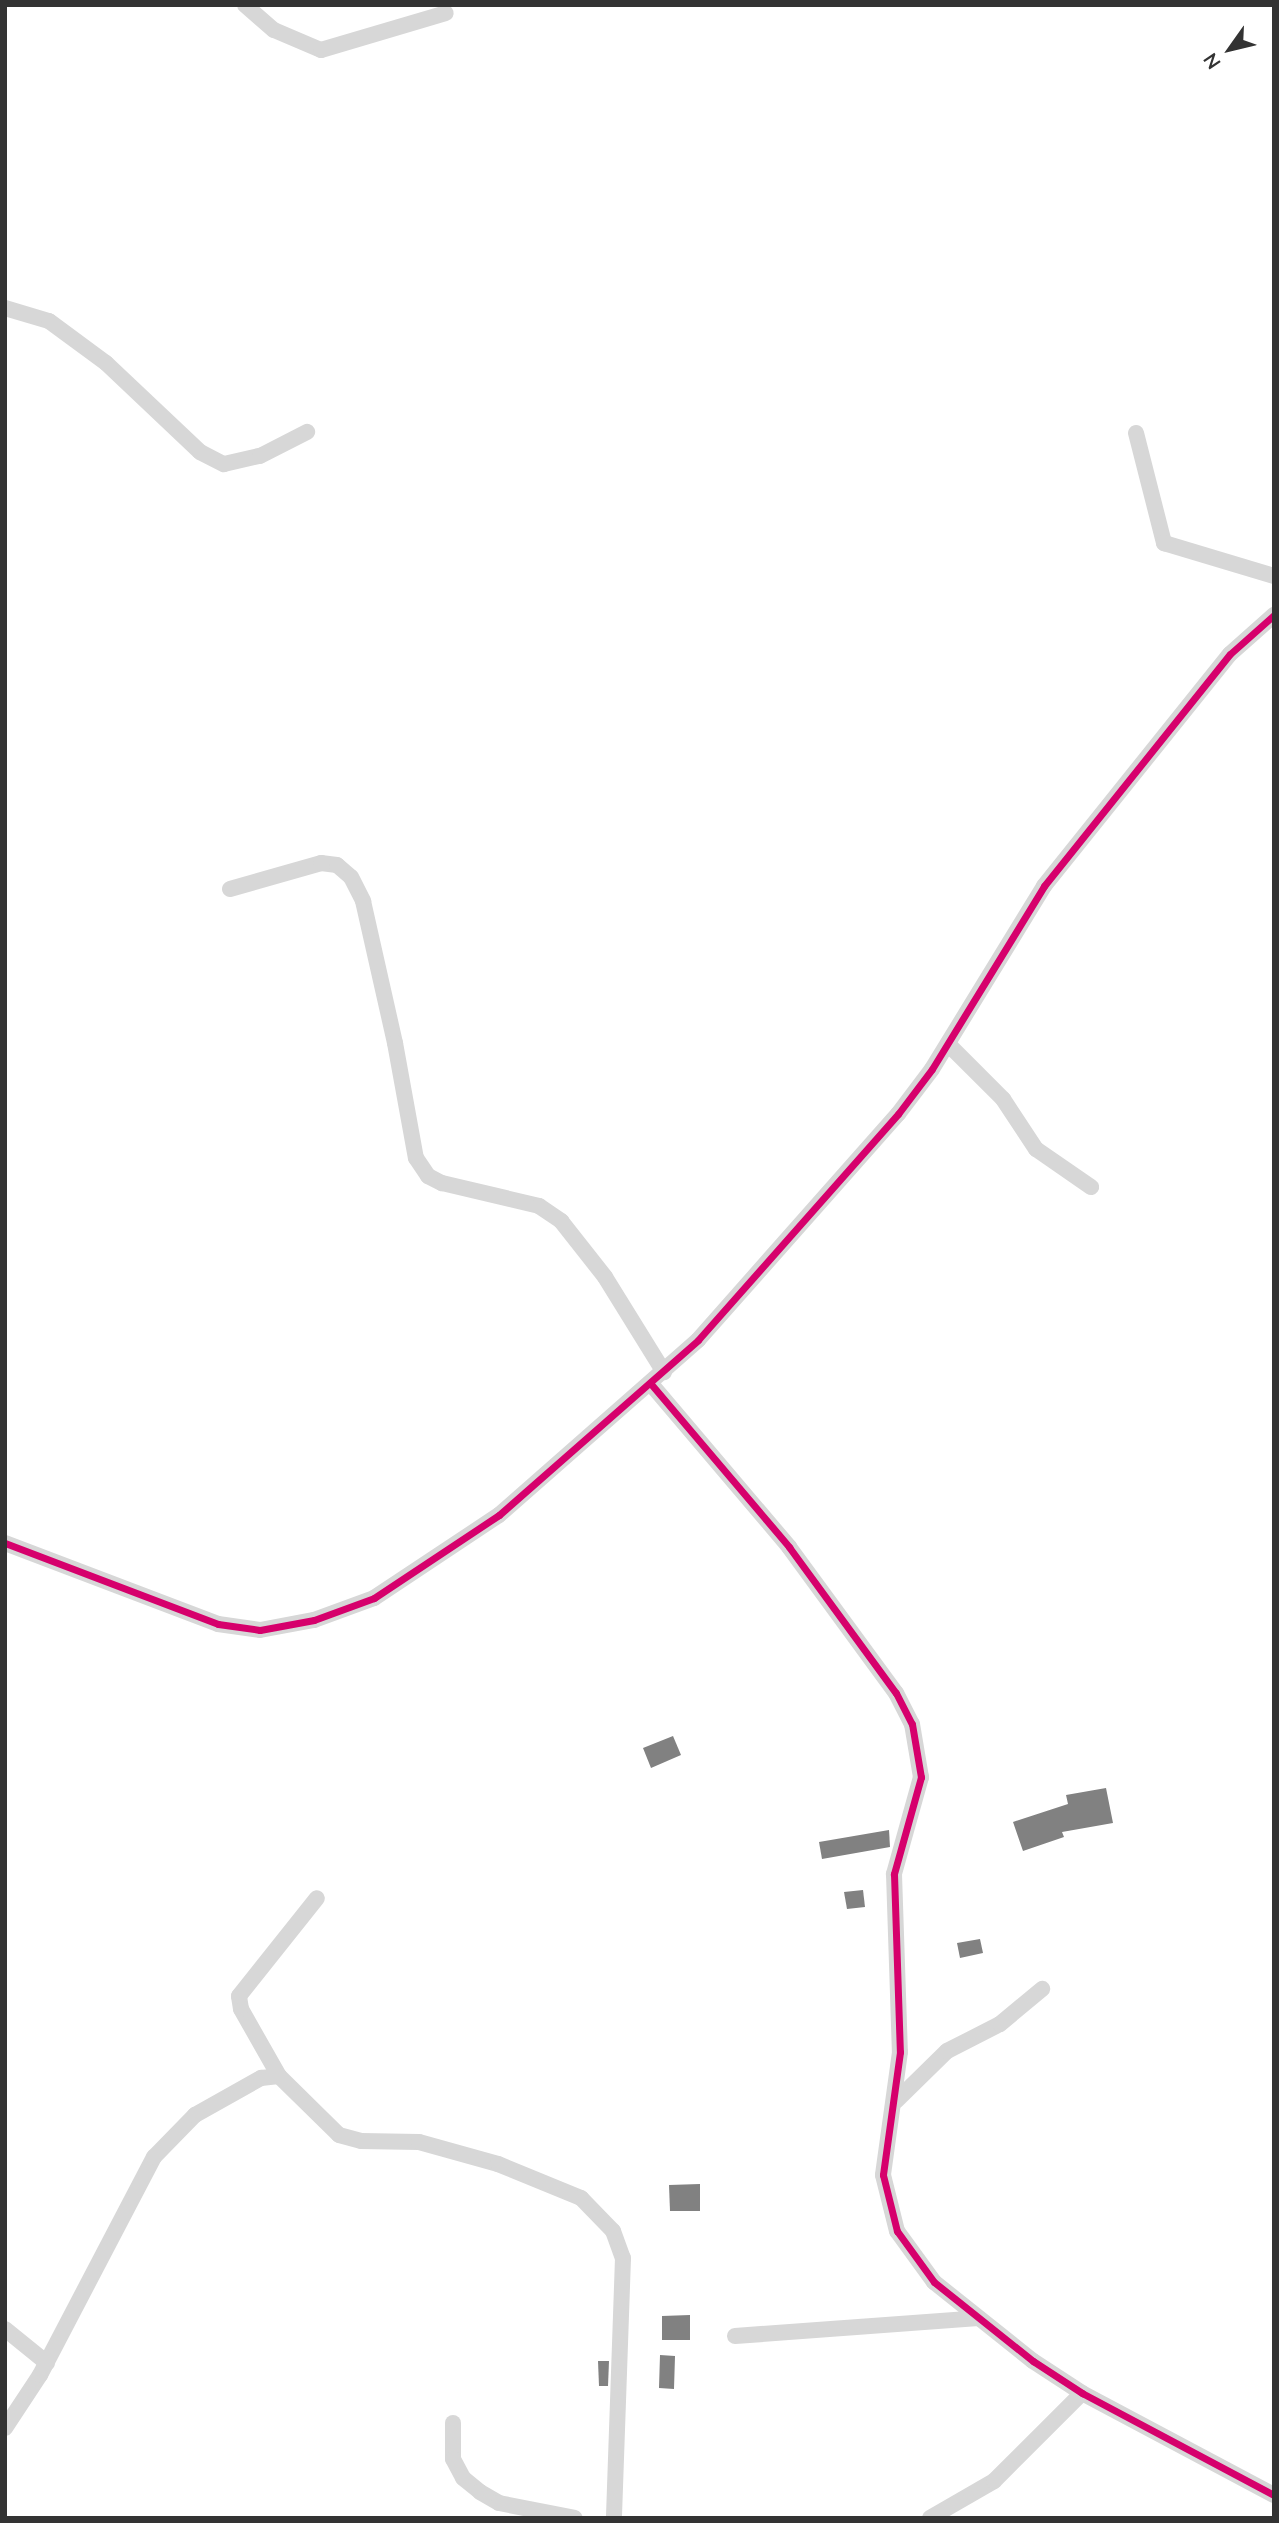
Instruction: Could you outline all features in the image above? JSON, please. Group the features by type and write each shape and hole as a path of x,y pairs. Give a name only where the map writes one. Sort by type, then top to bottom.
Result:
{"street":[{"path":"246,5 274,30 321,50 446,13"},
{"path":"5,308 59,328 106,363 200,452 224,464 260,456 307,432"},
{"path":"1136,433 1164,543 1274,576"},
{"path":"5,1543 219,1624 260,1630 314,1620 374,1598 427,1566 499,1514 664,1372 898,1114 947,1044 1044,886 1230,654 1274,615"},
{"path":"230,888 321,863 337,864 351,877 363,901 396,1043 416,1158 442,1183 539,1206 561,1220 606,1277 664,1372"},
{"path":"947,1044 1003,1099 1036,1149 1091,1187"},
{"path":"651,1384 789,1547 897,1693 912,1724 921,1777 894,1874 900,2052 896,2101 883,2175 897,2231 934,2281 978,2318 1082,2393 1274,2495"},
{"path":"317,1898 239,1996 241,2009 279,2076 339,2135 360,2141 419,2142 487,2160 581,2198 607,2223 623,2258 614,2518"},
{"path":"896,2101 947,2051 1000,2024 1042,1989"},
{"path":"5,2428 47,2363 154,2157 172,2133 261,2078 279,2076"},
{"path":"735,2336 978,2318"},
{"path":"5,2329 47,2363"},
{"path":"930,2518 994,2481 1082,2393"},
{"path":"453,2423 453,2459 463,2478 480,2492 499,2503 575,2518"}],"building":[{"path":"673,1736 681,1755 651,1768 643,1748"},
{"path":"1106,1788 1113,1823 1062,1832 1064,1837 1023,1851 1013,1822 1068,1804 1066,1795"},
{"path":"889,1830 890,1847 822,1859 819,1842"},
{"path":"863,1890 865,1907 847,1909 844,1892"},
{"path":"980,1939 983,1953 960,1958 957,1943"},
{"path":"700,2184 700,2211 670,2211 669,2185"},
{"path":"690,2315 690,2340 662,2340 662,2316"},
{"path":"660,2355 675,2356 674,2389 659,2388"},
{"path":"598,2361 609,2361 608,2386 599,2386"}],"cycle path":[{"path":"5,1543 218,1624 260,1630 314,1620 374,1598 499,1515 698,1340 898,1114 932,1069 1044,886 1230,654 1274,615"},
{"path":"651,1384 789,1547 896,1693 912,1724 921,1777 894,1874 900,2052 883,2175 897,2231 934,2282 1033,2361 1082,2393 1274,2495"}]}
